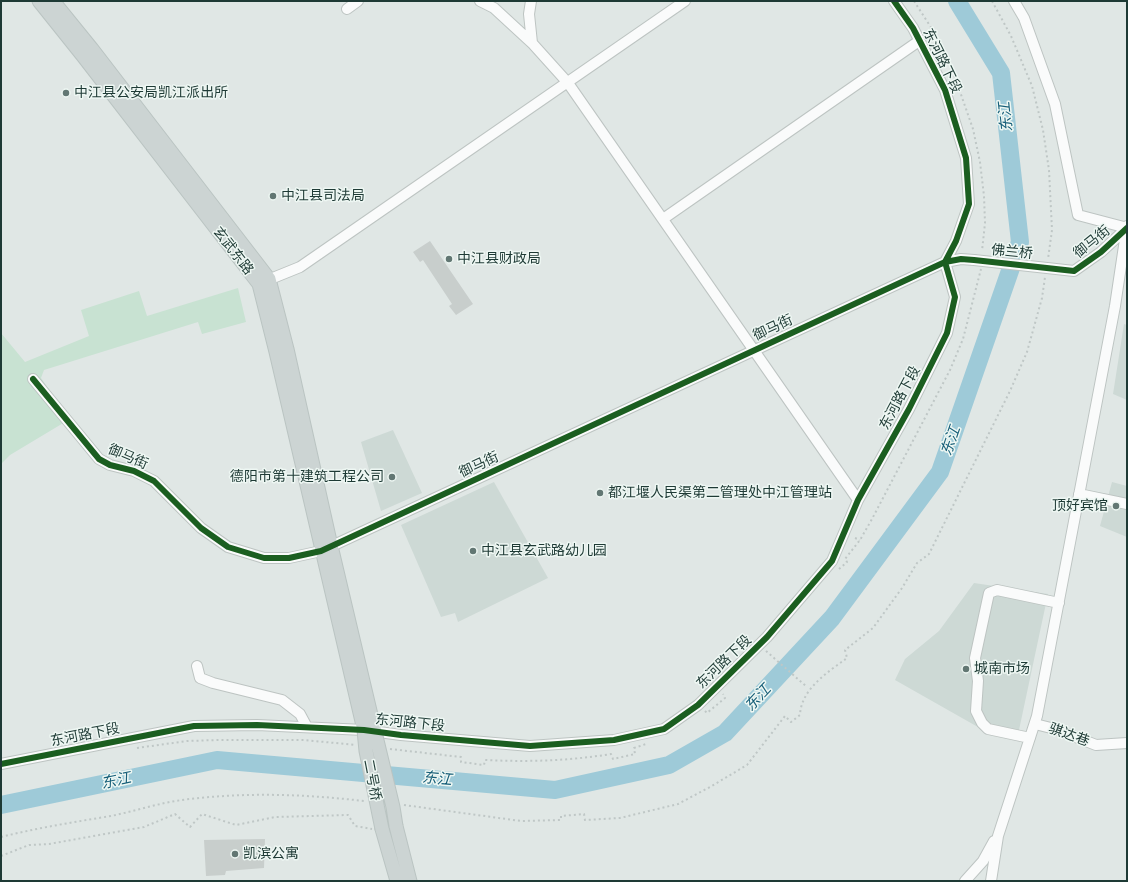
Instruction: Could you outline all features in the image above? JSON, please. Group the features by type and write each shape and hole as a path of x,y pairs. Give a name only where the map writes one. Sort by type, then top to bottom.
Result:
{"main road":[{"name":"玄武东路","path":"39,1 264,282"},
{"name":"玄武东路","path":"53,1 92,49 264,282 287,349 326,549 369,731"},
{"name":"二号桥","path":"369,731 393,807 396,826 410,881"},
{"name":"二号桥","path":"369,731 366,752 382,830 397,881"}],"street":[{"path":"347,9 358,1"},
{"path":"480,1 494,8 532,43 568,82 858,500"},
{"path":"531,1 530,14 532,43"},
{"path":"264,282 300,267 685,1"},
{"name":"东河路下段","path":"1,764 194,726 257,725 307,727 369,731 530,746 614,740 664,729 698,705 772,631 832,561 858,500 909,409 947,333 955,297 945,262 956,241 969,204 966,158 945,90 913,28 894,1"},
{"path":"991,881 998,836 1035,724 1115,306 1127,227 1078,215 1055,104 1024,18 1014,1"},
{"path":"663,219 919,41"},
{"name":"御马街","path":"1047,268 1074,271 1101,252 1127,227"},
{"name":"御马街","path":"33,379 99,459 110,465 134,471 154,481 201,528 228,547 264,558 289,558 326,549 945,262 961,259 979,259"},
{"name":"佛兰桥","path":"979,259 1047,268"},
{"path":"1080,494 1127,504"},
{"path":"1030,738 988,729 982,724 976,711 978,681 975,658 989,593 997,590 1059,603"},
{"path":"197,666 200,678 213,683 282,700 300,714 307,727"},
{"name":"骐达巷","path":"1035,724 1055,729 1096,745 1127,744"},
{"path":"965,881 983,861 998,836"}],"path":[{"path":"836,571 847,562 845,559 860,540 946,377 963,340 979,278 979,259 984,223 984,196 980,162 973,129 950,63 934,32 914,1"},
{"path":"398,804 521,821 561,820 561,816 584,814 585,820 620,818 678,804 747,765 785,716 791,722 800,715 800,706 802,702 819,680 847,658 846,650 873,628 902,588 917,563 929,554 1010,391 1027,352 1042,298 1052,230 1049,170 1043,130 1032,86 1011,36 992,1"},
{"path":"855,538 860,540"},
{"path":"764,649 807,687"},
{"path":"703,710 707,713 725,698 722,692"},
{"path":"134,749 187,741 218,740 304,740 359,746"},
{"path":"383,748 461,757 461,762 484,765 485,760 518,762 577,760 611,754 612,759 635,754 634,748 649,743"},
{"path":"1,838 23,832 125,813 181,800 222,796 280,795 322,796 368,801"},
{"path":"1,856 29,845 49,844 144,827 175,814 190,827 202,814 236,825 275,817 348,815 355,826 382,830"}],"shaded area":[{"path":"1124,324 1127,325 1127,400 1113,394"},
{"name":"德阳市第十建筑工程公司","path":"393,430 422,493 381,511 361,442"},
{"name":"中江县玄武路幼儿园","path":"494,482 548,578 458,622 455,613 441,617 401,525"},
{"name":"顶好宾馆","path":"1112,482 1127,486 1127,537 1100,526"},
{"name":"城南市场","path":"974,583 1048,594 1019,730 992,735 895,680 905,659 939,631"}],"green space":[{"path":"238,288 246,322 202,334 198,322 44,370 41,378 70,419 10,455 1,464 1,333 25,362 89,336 81,310 139,291 147,316"}],"building":[{"path":"430,241 473,304 456,315 449,306 452,304 423,260 420,262 413,252"},
{"name":"凯滨公寓","path":"265,839 264,868 226,871 225,875 206,876 204,840"}],"waterway":[{"name":"东江","path":"1,805 217,760 555,790 669,765 725,733 832,618 940,472 1020,242 1001,73 957,1"}],"cycle path":[{"path":"1,764 194,726 257,725 364,730 401,735 530,746 614,740 664,729 698,705 767,637 832,561 858,500 909,409 947,333 955,297 945,262 956,241 969,204 966,158 945,90 913,28 894,1"},
{"path":"33,379 99,459 110,465 134,471 154,481 201,528 228,547 264,558 289,558 321,551 945,262 961,259 1074,271 1101,252 1127,228"}],"place":[{"name":"中江县公安局凯江派出所","path":"66,93"},
{"name":"中江县司法局","path":"273,196"},
{"name":"中江县财政局","path":"449,259"},
{"name":"德阳市第十建筑工程公司","path":"392,477"},
{"name":"都江堰人民渠第二管理处中江管理站","path":"600,493"},
{"name":"顶好宾馆","path":"1116,506"},
{"name":"中江县玄武路幼儿园","path":"473,551"},
{"name":"城南市场","path":"966,669"},
{"name":"凯滨公寓","path":"235,854"}]}
